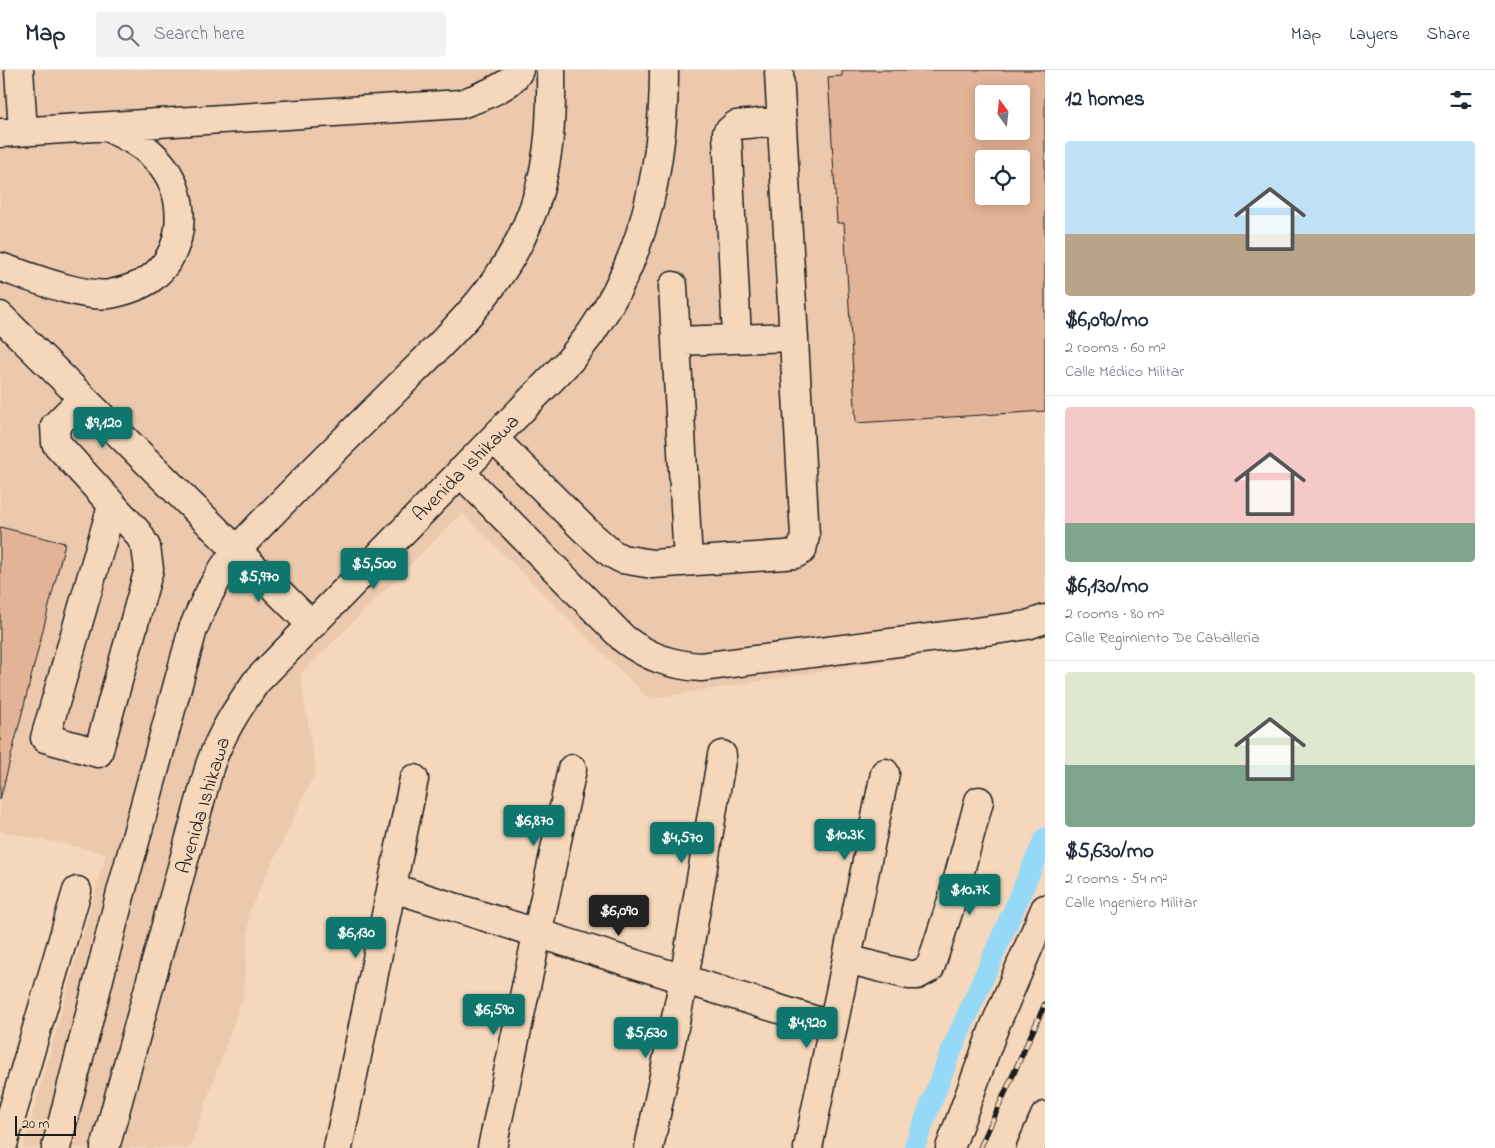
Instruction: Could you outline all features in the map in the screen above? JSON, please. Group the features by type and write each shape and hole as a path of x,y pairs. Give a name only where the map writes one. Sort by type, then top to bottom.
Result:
{"street":[{"path":"13,72 12,132 461,104 486,95 516,76 519,70"},
{"path":"56,1148 120,896 193,629 217,575 236,551 469,314 506,266 527,226 541,185 550,146 552,111 551,70"},
{"name":"Avenida Ishikawa","path":"105,1148 210,765 220,738 236,709 256,682 570,360 595,328 637,245 650,197 664,107 664,70"},
{"path":"494,439 585,530 611,552 636,563 795,554 802,550 805,543 779,73"},
{"path":"737,339 727,133 736,125 782,121"},
{"path":"0,267 79,291 108,294 132,289 154,276 166,263 177,240 181,221 178,198 173,182 152,153 138,142 107,126"},
{"path":"673,286 688,561"},
{"path":"0,316 311,624"},
{"path":"676,341 794,337"},
{"path":"83,398 55,426 54,435 56,443 138,533 146,547 149,569 98,753 45,738 112,506"},
{"path":"460,472 624,639 649,656 665,662 701,666 1008,628 1027,625 1045,619"},
{"path":"649,1148 684,979 722,755"},
{"path":"492,1148 572,770"},
{"path":"808,1148 885,772"},
{"path":"338,1148 414,779"},
{"path":"847,958 909,975 924,973 930,968 953,897 979,801"},
{"path":"393,888 833,1026"},
{"path":"2,1148 77,891"},
{"path":"950,1148 994,1028 1045,909"},
{"path":"1031,1148 1045,1116"}],"shaded area":[{"path":"0,70 1045,70 1045,636 649,699 462,513 300,675 316,771 250,910 243,997 190,1148 23,1148 106,853 0,831"}],"building":[{"path":"842,70 1045,70 1045,411 856,423 844,223 837,223 828,77 842,76"},
{"path":"0,527 65,543 0,800"}],"waterway":[{"path":"914,1148 949,1056 1045,838"}],"railway":[{"path":"980,1148 1045,1004"}]}
